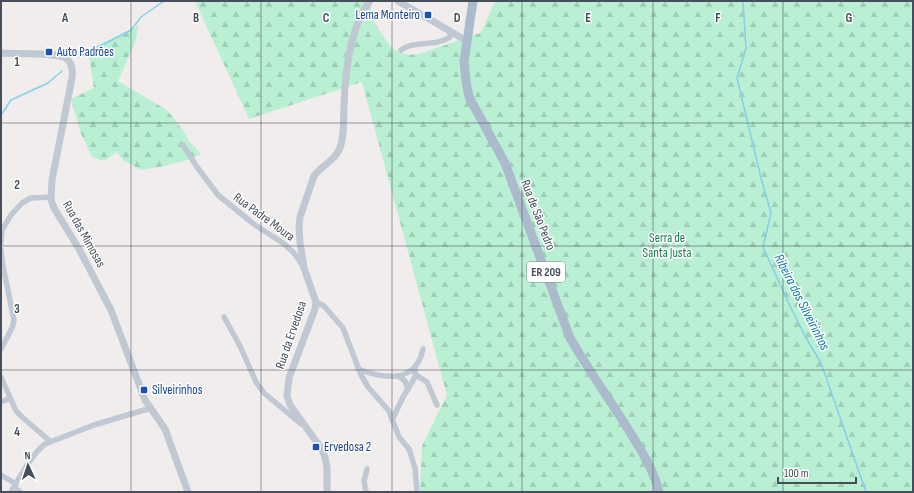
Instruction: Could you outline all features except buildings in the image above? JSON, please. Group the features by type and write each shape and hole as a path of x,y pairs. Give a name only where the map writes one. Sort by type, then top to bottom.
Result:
{"main road":[{"name":"Rua de São Pedro","path":"473,1 464,62 469,97 505,163 570,338 643,453 655,475 659,492"}],"street":[{"name":"Rua da Ervedosa","path":"326,492 327,468 325,457 321,448 290,405 287,396 289,378 316,302 304,268 300,242 300,217 314,176 334,158 339,150 342,140 344,90 349,59 358,21 370,1"},
{"path":"398,1 450,31 467,37"},
{"path":"401,50 407,46 439,42 450,37 450,31"},
{"name":"Rua das Mimosas","path":"1,53 58,55 66,59 72,66 72,78 52,180 51,197 54,208 79,249 111,310 144,398 165,429 188,492"},
{"name":"Rua Padre Moura","path":"183,144 197,167 218,195 255,225 283,243 294,253 304,268"},
{"path":"1,243 2,230 11,215 22,203 31,198 51,197"},
{"path":"1,250 14,320 12,328 1,349"},
{"path":"316,302 324,306 343,328 358,369 368,387 389,411 399,437 409,449 415,468 417,492"},
{"path":"224,317 256,382 264,393 305,426"},
{"path":"358,369 385,377 398,376 415,368 422,356 423,349"},
{"path":"392,420 416,375 415,368"},
{"path":"416,375 427,382 437,405"},
{"path":"398,376 405,381 408,390"},
{"path":"1,377 16,411 22,418 51,442"},
{"path":"1,402 10,398"},
{"path":"14,488 41,447 94,425 151,408"},
{"path":"366,492 364,481 367,469"},
{"path":"1,475 20,492"}],"green space":[{"name":"Serra de Santa Justa","path":"195,1 372,1 371,13 374,22 390,46 398,52 409,55 419,54 480,33 497,1 913,1 913,492 420,492 422,446 447,395 362,82 249,119"},
{"path":"138,26 136,40 118,81 167,110 182,129 189,141 201,154 187,160 141,170 123,160 117,152 104,161 92,157 81,134 71,99 94,88 88,50"}],"waterway":[{"path":"79,57 131,30 141,17 164,1"},
{"name":"Ribeira dos Silveirinhos","path":"743,1 746,48 737,78 771,213 763,247 790,306 821,363 866,492"},
{"path":"1,115 11,100 48,83 62,71"}],"place":[{"name":"Lema Monteiro","path":"428,15"},
{"name":"Auto Padrões","path":"49,52"},
{"name":"Silveirinhos","path":"144,390"},
{"name":"Ervedosa 2","path":"316,447"}]}
